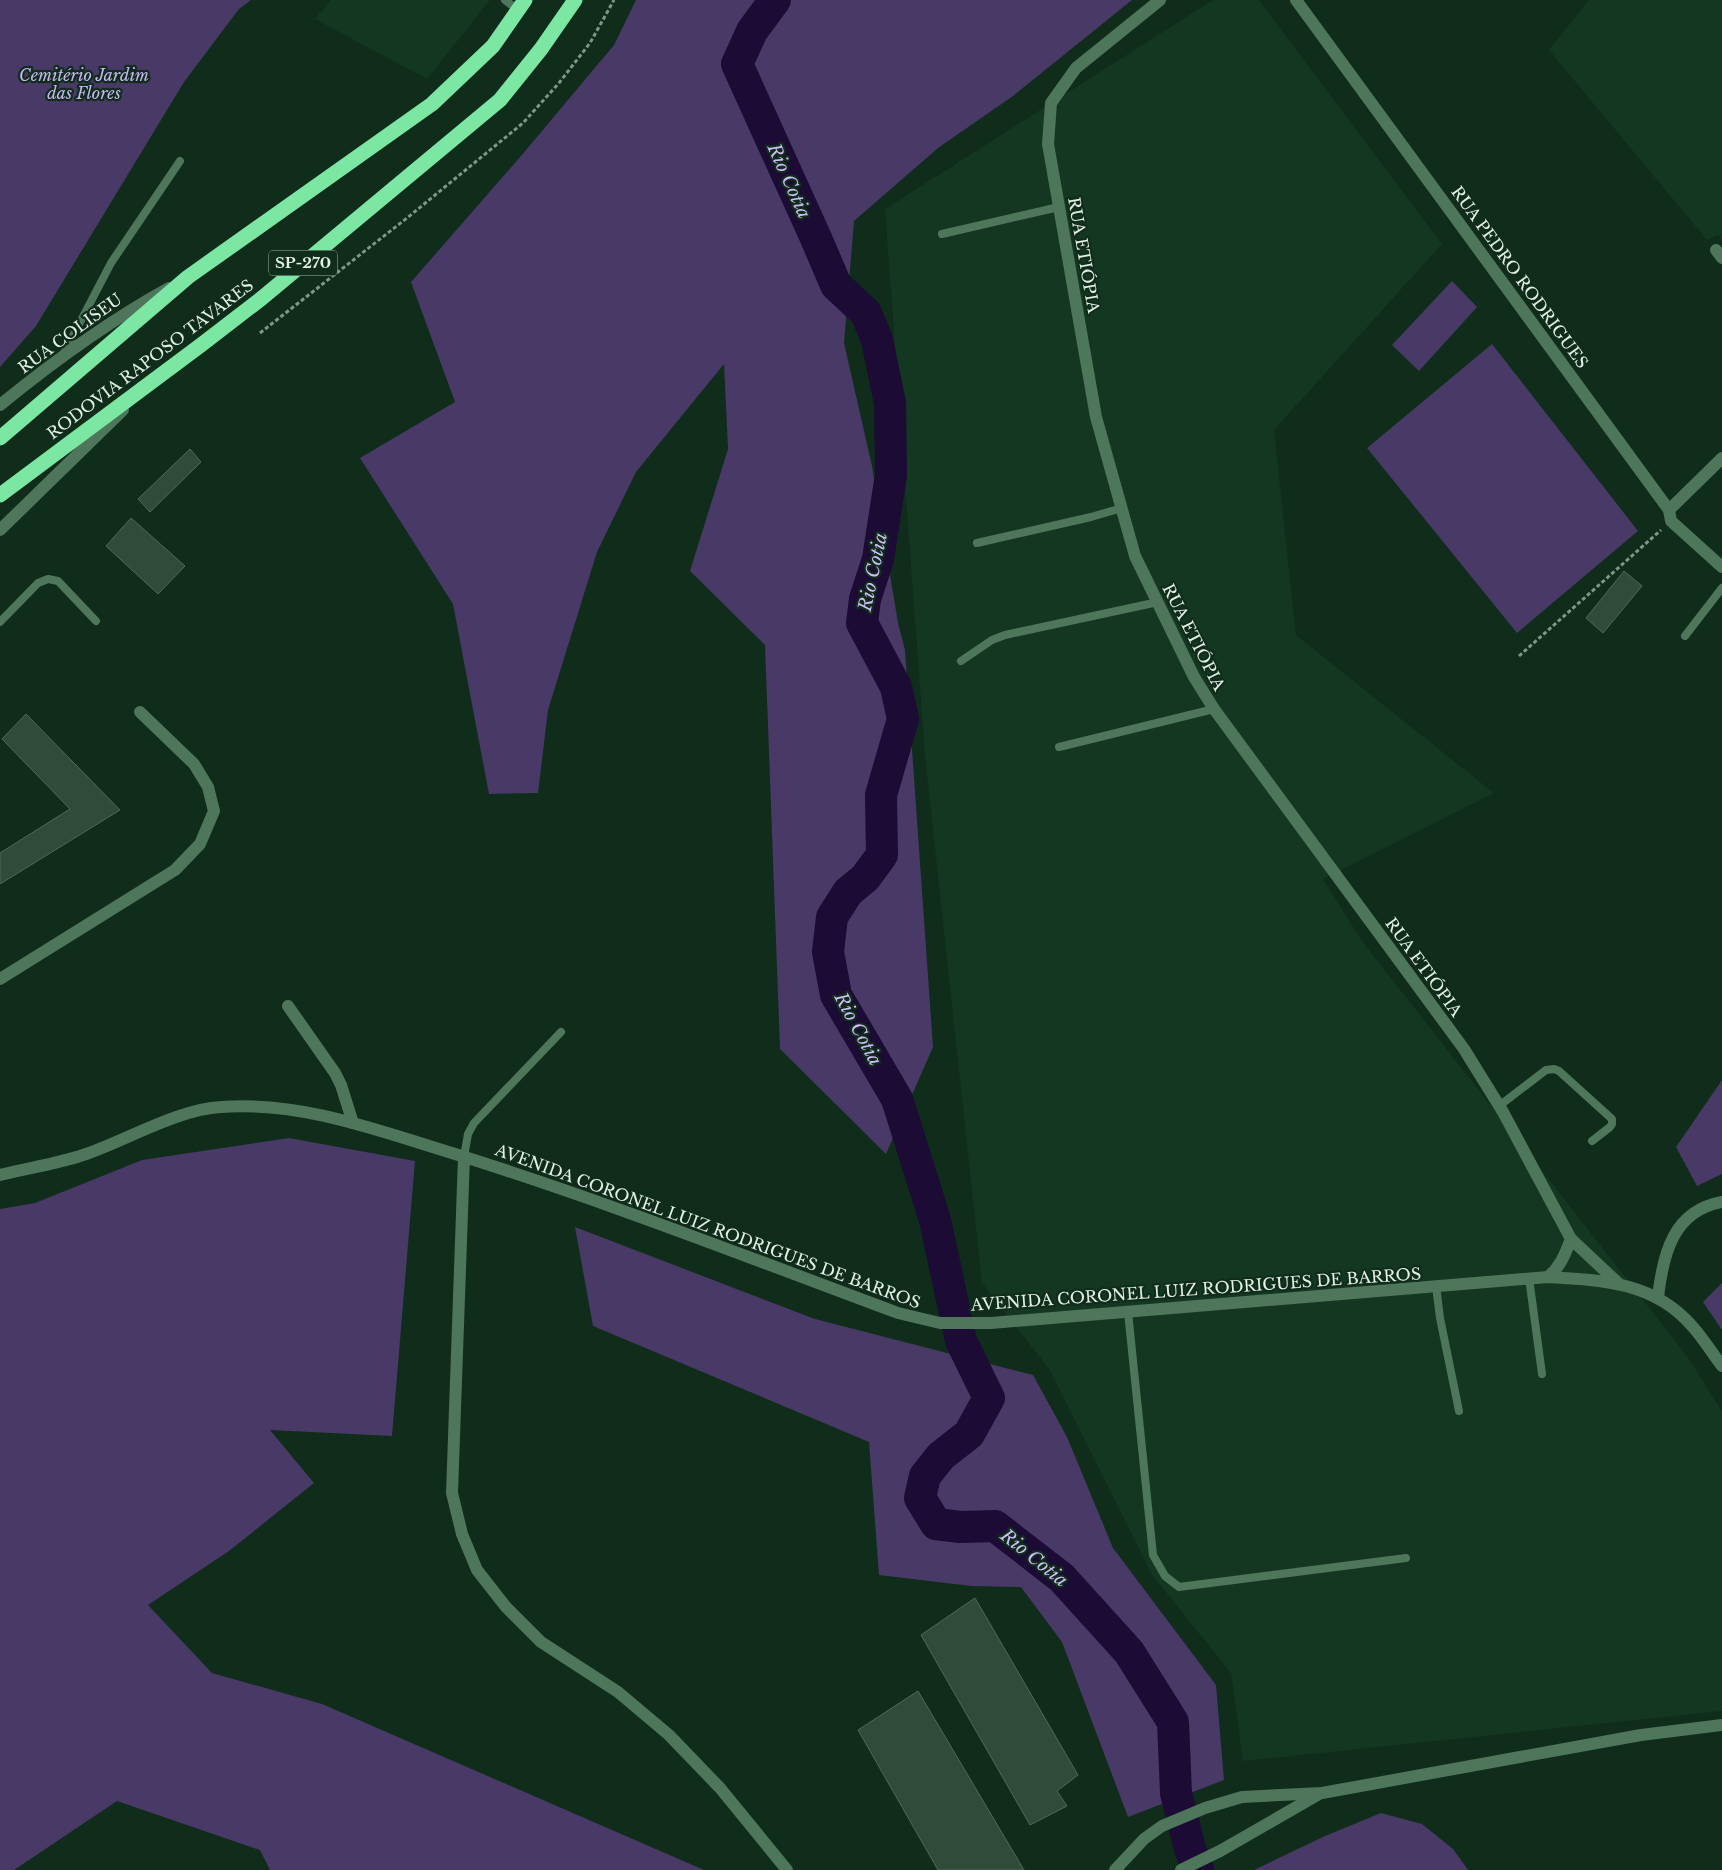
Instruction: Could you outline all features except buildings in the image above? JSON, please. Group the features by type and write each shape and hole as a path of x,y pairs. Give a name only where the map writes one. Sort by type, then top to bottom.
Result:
{"highway":[{"name":"RODOVIA RAPOSO TAVARES","path":"0,495 148,386 262,298 500,100 541,49 575,0"},
{"name":"RODOVIA RAPOSO TAVARES","path":"0,438 188,277 432,104 493,46 521,5"}],"street":[{"name":"RUA ETIÓPIA","path":"1160,0 1076,68 1051,103 1048,144 1096,417 1135,556 1194,677 1214,709 1458,1041 1499,1106 1571,1239 1618,1283"},
{"name":"RUA PEDRO RODRIGUES","path":"1296,0 1670,515 1722,567"},
{"name":"RUA COLISEU","path":"0,405 92,334 126,312 188,277"},
{"path":"0,530 148,386"},
{"path":"1670,515 1722,458"},
{"path":"0,979 176,870 200,844 214,811 208,787 194,764 140,712"},
{"path":"288,1006 335,1073 353,1122"},
{"name":"AVENIDA CORONEL LUIZ RODRIGUES DE BARROS","path":"0,1175 81,1156 189,1113 219,1107 262,1106 313,1113 353,1122 565,1189 898,1313 940,1323 991,1323 1548,1276 1618,1283 1658,1297"},
{"path":"464,1157 452,1493 462,1534 477,1570 506,1607 541,1642 618,1692 669,1735 720,1788 787,1870"},
{"path":"1722,1202 1711,1204 1688,1216 1674,1235 1661,1267 1658,1297 1692,1326 1722,1366"},
{"path":"1548,1276 1556,1270 1562,1261 1571,1239"},
{"path":"1115,1870 1144,1839 1162,1826 1205,1808 1242,1797 1322,1792 1641,1735 1722,1725"},
{"path":"1182,1870 1220,1851 1322,1792"}],"lane":[{"path":"505,0 521,5"},
{"path":"62,356 111,263 180,161"},
{"path":"942,234 1059,207"},
{"path":"977,542 1091,517 1122,508"},
{"path":"0,622 38,583 48,579 58,581 96,621"},
{"path":"1685,636 1722,588"},
{"path":"961,661 992,640 1005,635 1158,602"},
{"path":"1059,747 1214,709"},
{"path":"464,1157 468,1134 474,1123 561,1032"},
{"path":"1499,1106 1546,1070 1554,1069 1559,1071 1612,1119 1610,1127 1592,1141"},
{"path":"1529,1278 1542,1374"},
{"path":"1436,1286 1440,1318 1459,1411"},
{"path":"1128,1312 1154,1555 1165,1576 1179,1587 1406,1558"}],"path":[{"path":"260,333 523,123 590,44 614,0"},
{"path":"1519,656 1670,515"}],"shaded area":[{"path":"331,0 490,0 427,79 315,19"},
{"path":"1213,0 1259,0 1442,244 1274,430 1296,635 1494,793 1323,879 1362,941 1687,1356 1722,1411 1722,1711 1243,1761 1231,1673 1152,1575 1049,1369 982,1283 925,756 885,209"},
{"path":"1589,0 1722,0 1722,240 1718,235 1707,240 1549,50"}],"green space":[{"name":"Cemitério Jardim das Flores","path":"0,0 251,0 239,9 184,82 36,326 0,367"},
{"path":"636,0 1132,0 1013,96 938,148 854,221 844,343 872,466 898,623 905,650 933,1047 886,1154 780,1049 765,645 690,571 728,449 724,364 636,472 597,552 548,710 538,793 489,794 453,604 360,458 455,402 411,282 521,156 614,45"},
{"path":"1452,281 1477,307 1419,371 1392,345"},
{"path":"1492,344 1638,531 1517,633 1367,448"},
{"path":"1722,1080 1722,1174 1697,1186 1676,1147"},
{"path":"289,1138 415,1161 392,1436 270,1430 314,1483 229,1551 148,1605 212,1673 322,1704 704,1870 270,1870 260,1850 117,1801 14,1870 0,1870 0,1209 35,1203 142,1160"},
{"path":"575,1227 815,1319 1033,1375 1067,1437 1113,1548 1216,1685 1224,1780 1128,1817 1062,1642 1021,1587 971,1586 879,1575 869,1442 593,1326"},
{"path":"1722,1283 1722,1330 1703,1302"},
{"path":"1381,1813 1422,1824 1453,1849 1468,1870 1254,1870 1325,1836"}],"waterway":[{"name":"Rio Cotia","path":"775,0 752,31 737,64 836,285 866,313 877,340 890,403 891,475 878,559 865,599 862,623 896,687 903,719 881,795 882,855 865,878 848,892 832,917 828,952 836,995 897,1099 935,1220 961,1341 989,1398 969,1434 941,1456 925,1476 920,1498 936,1524 960,1527 995,1526 1062,1578 1129,1652 1173,1722 1176,1793 1190,1849 1198,1870"}]}
